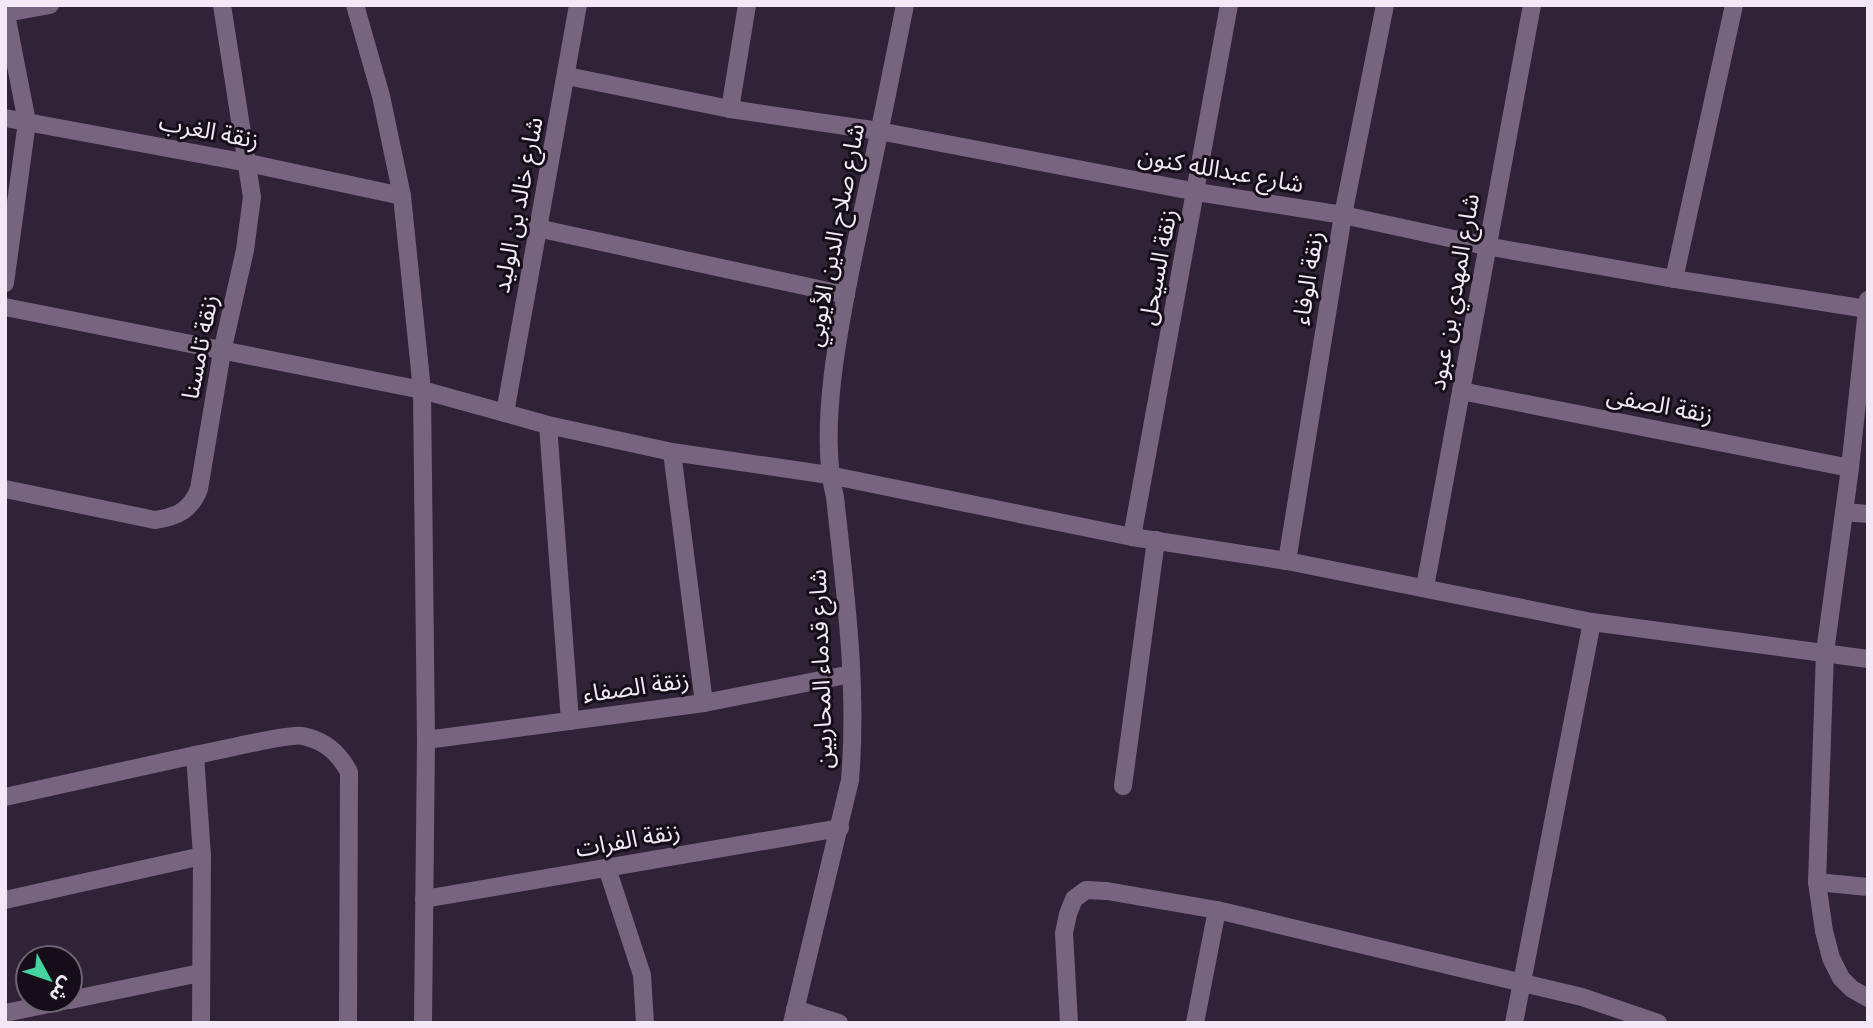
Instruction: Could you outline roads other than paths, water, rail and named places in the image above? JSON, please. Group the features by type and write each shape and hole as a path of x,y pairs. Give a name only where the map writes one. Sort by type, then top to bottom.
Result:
{"street":[{"path":"5,283 27,122 6,11 50,5"},
{"name":"زنقة تامسنا","path":"5,489 155,520 169,518 194,502 199,489 222,352 245,250 252,197 222,5"},
{"path":"355,5 381,96 402,196 422,390 426,740 423,1023"},
{"name":"شارع خالد بن الوليد","path":"505,413 578,5"},
{"path":"730,109 747,5"},
{"name":"شارع صلاح الدين الأيوبي","path":"829,475 832,387 846,295 905,5"},
{"name":"زنقة السيحل","path":"1132,537 1229,5"},
{"name":"زنقة الوفاء","path":"1287,561 1343,215 1385,5"},
{"name":"شارع المهدي بن عبود","path":"1425,587 1532,5"},
{"path":"1674,279 1734,5"},
{"name":"شارع عبدالله كنون","path":"567,76 730,109 879,131 1197,191 1343,215 1486,246 1674,279 1867,304"},
{"name":"زنقة الغرب","path":"5,118 248,163 402,196"},
{"path":"537,228 846,295"},
{"path":"1867,304 1862,411 1850,468 1825,652 1817,882 1831,958 1841,978 1852,989 1868,998"},
{"path":"5,307 422,390 548,425 672,452 829,475 1132,537 1287,561 1592,621 1868,659"},
{"name":"زنقة الصفى","path":"1461,391 1850,468"},
{"path":"548,425 570,721"},
{"path":"672,452 704,703"},
{"name":"شارع قدماء المحاربين","path":"793,1016 840,828 850,780 854,739 841,553 835,497 829,475"},
{"path":"1844,512 1868,514"},
{"path":"1123,786 1156,540"},
{"path":"1514,1023 1592,621"},
{"name":"زنقة الصفاء","path":"426,740 704,703 851,674"},
{"path":"5,797 300,735 334,749 349,772 348,1023"},
{"path":"195,755 202,856 201,1023"},
{"name":"زنقة الفرات","path":"424,899 840,828"},
{"path":"5,900 202,856"},
{"path":"607,868 642,975 645,1023"},
{"path":"1817,882 1868,887"},
{"path":"1069,1023 1064,933 1074,899 1086,890 1107,891 1217,910 1521,982 1658,1023"},
{"path":"1195,1023 1217,910"},
{"path":"84,997 200,973"},
{"path":"793,1016 839,1023"}]}
